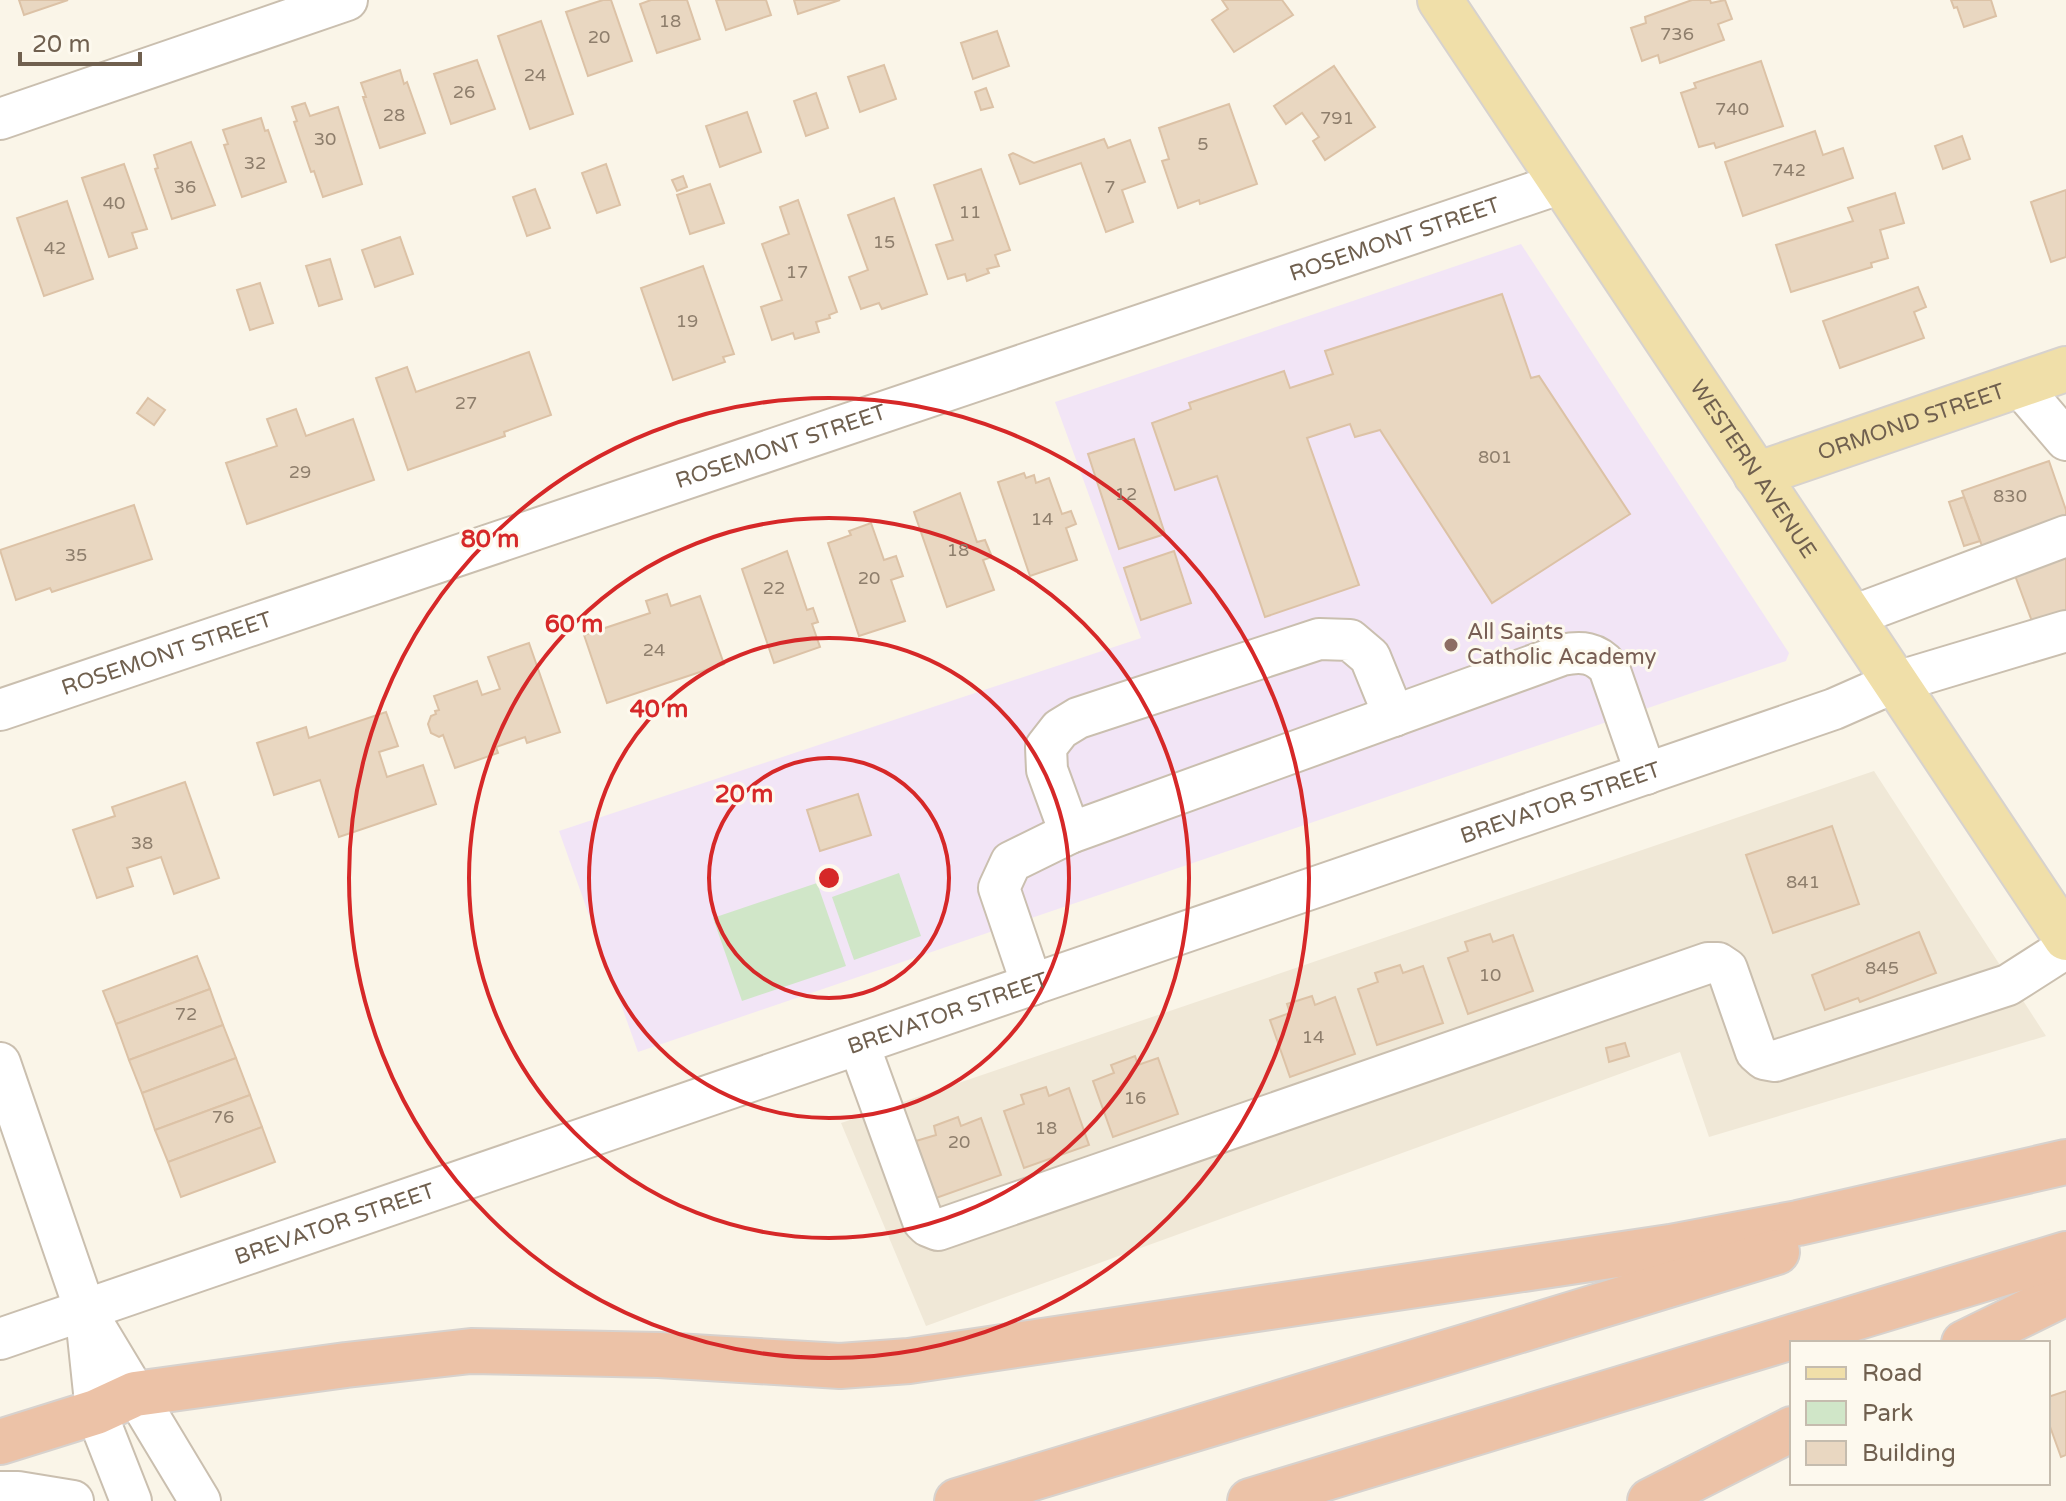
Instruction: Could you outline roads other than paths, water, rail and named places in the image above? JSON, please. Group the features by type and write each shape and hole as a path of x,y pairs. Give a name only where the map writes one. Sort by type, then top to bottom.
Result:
{"highway":[{"path":"0,1442 96,1412 135,1394 471,1351 659,1355 840,1366 909,1361 1670,1247 1798,1223 2066,1163"},
{"path":"957,1501 2066,1163"},
{"path":"1250,1501 2066,1254"},
{"path":"1968,1341 2066,1293"},
{"path":"1650,1501 1790,1430"}],"main road":[{"name":"WESTERN AVENUE","path":"1453,4 1562,183 2066,938"},
{"name":"ORMOND STREET","path":"1756,475 2066,369"}],"street":[{"path":"0,119 347,0"},
{"name":"ROSEMONT STREET","path":"0,710 1562,183"},
{"path":"2019,385 2066,440"},
{"path":"1850,617 2066,536"},
{"name":"BREVATOR STREET","path":"0,1339 1834,709 1893,683 2066,631"},
{"path":"1070,833 1047,770 1046,747 1060,729 1078,718 1319,639 1350,640 1370,657 1394,716"},
{"path":"1032,985 999,888 1011,862 1070,833 1562,655 1578,651 1601,659 1609,668 1646,774"},
{"path":"859,1045 923,1221 928,1226 941,1229 1708,963 1718,963 1729,971 1756,1052 1771,1061 2008,985 2066,948"},
{"path":"0,1063 85,1310 200,1501"},
{"path":"85,1310 96,1412 131,1501"},
{"path":"0,1492 73,1501"}],"place":[{"name":"All Saints Catholic Academy","path":"1451,645"}]}
